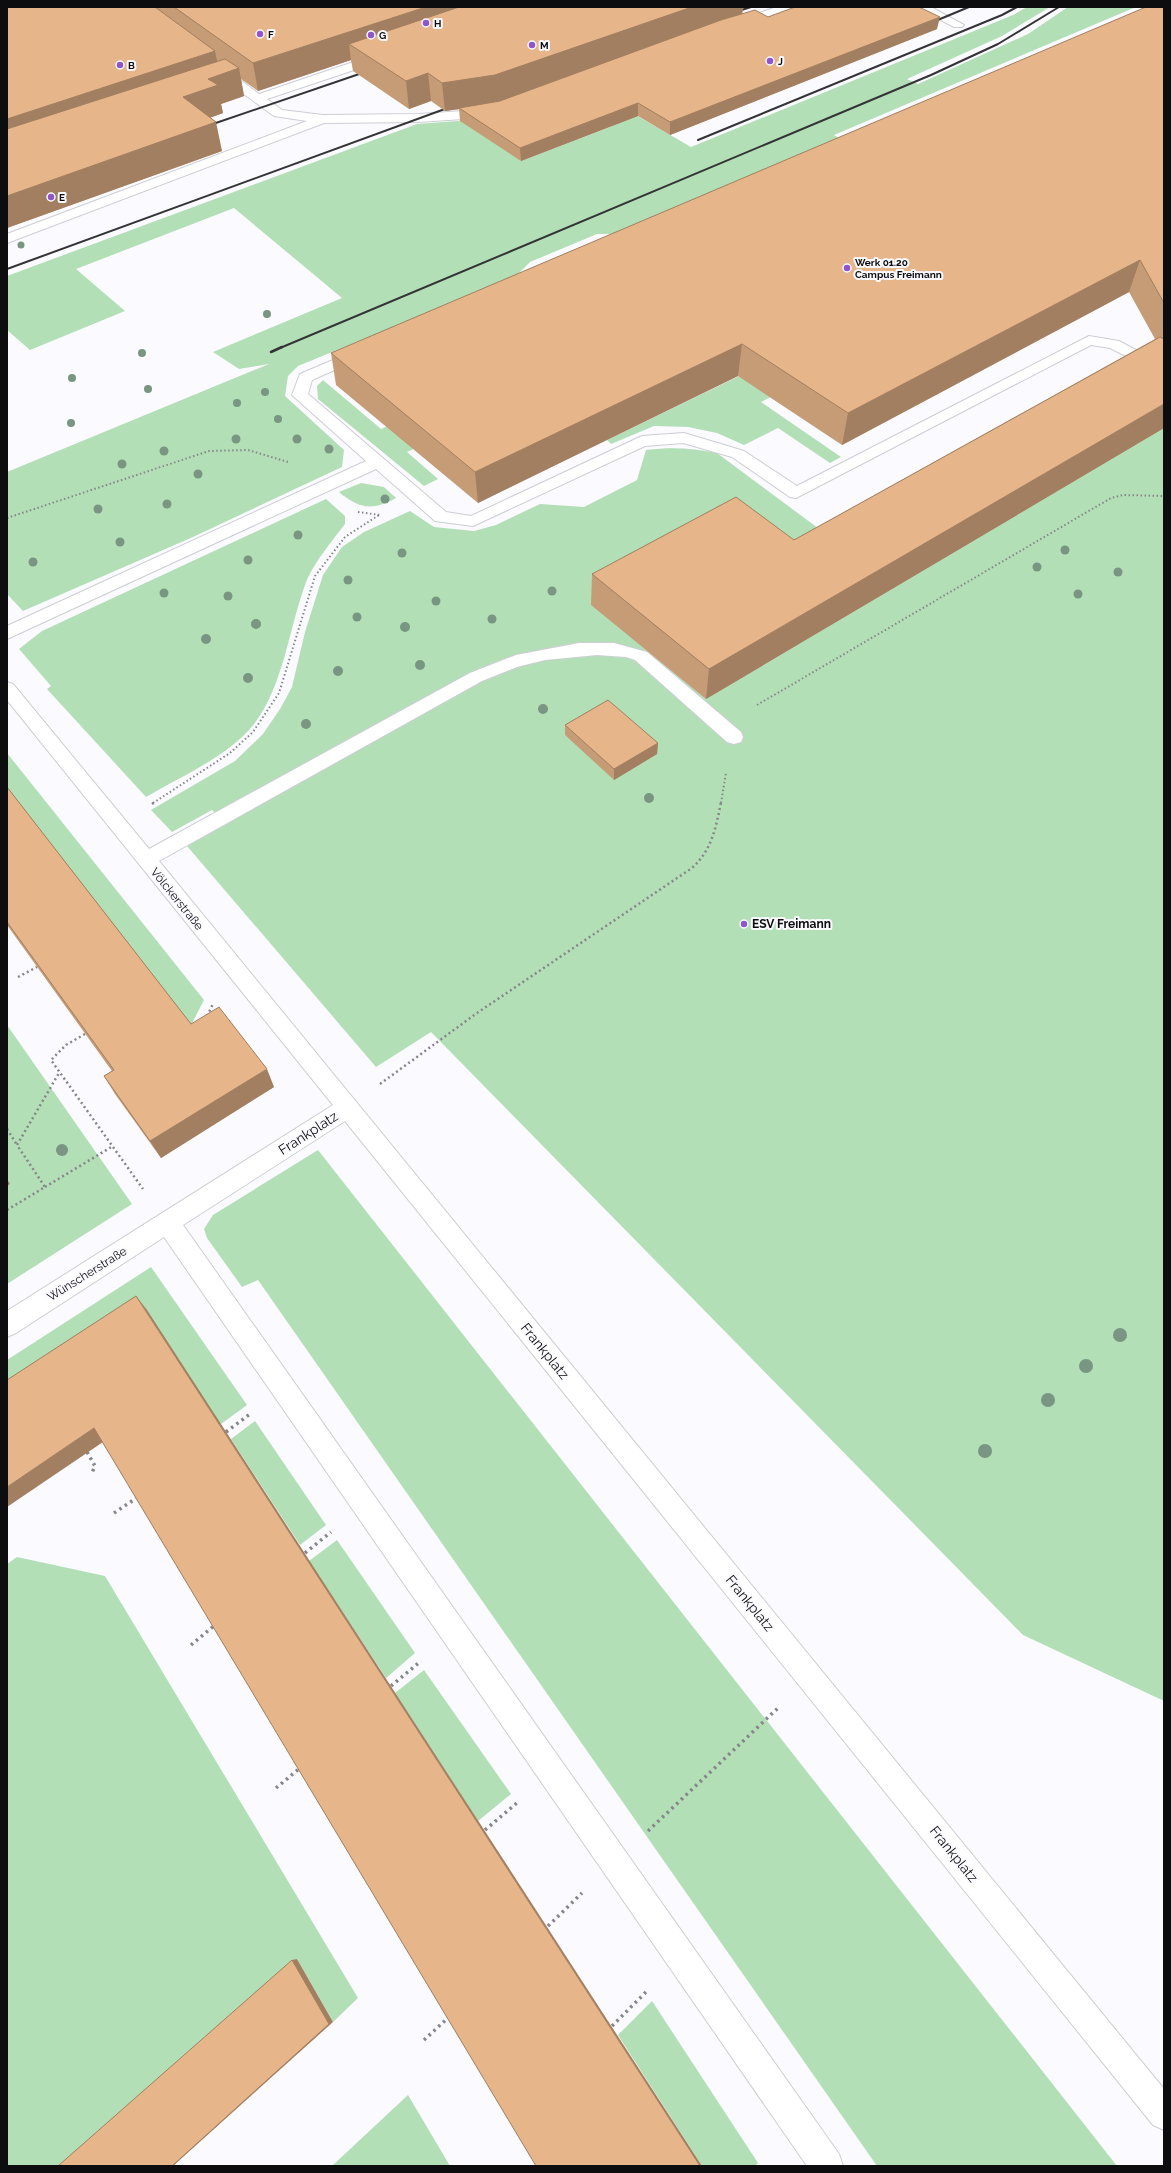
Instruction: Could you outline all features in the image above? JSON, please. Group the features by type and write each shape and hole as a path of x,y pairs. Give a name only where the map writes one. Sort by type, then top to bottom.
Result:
{"street":[{"path":"724,27 789,7"},
{"path":"922,7 958,25"},
{"path":"258,98 391,53"},
{"path":"208,62 278,113 323,119 456,116 500,108"},
{"path":"218,85 233,80"},
{"path":"7,239 323,119"},
{"path":"371,349 306,377 300,395 441,517 474,521 642,441 684,438 738,454 796,493 1089,340 1114,344 1164,370"},
{"path":"7,633 377,462"},
{"path":"145,860 476,678 516,661 601,648 631,651 641,656 734,737"},
{"name":"Völckerstraße","path":"7,688 347,1108"},
{"name":"Frankplatz","path":"168,1223 347,1108 1164,2114"},
{"path":"168,1223 827,2166"},
{"name":"Wünscherstraße","path":"7,1325 168,1223"}],"path":[{"path":"7,518 209,451 248,450 294,464 353,511 379,515"},
{"path":"347,1108 477,1013 677,879 695,865 711,845 734,737 745,715 753,708 1111,498 1123,495 1164,496"},
{"path":"150,806 230,753 253,732 279,694 315,576 345,537 379,515 418,497"},
{"path":"18,977 37,967"},
{"path":"204,1020 217,998"},
{"path":"85,1034 66,1045 51,1060 168,1223"},
{"path":"17,1145 59,1072"},
{"path":"7,1129 45,1187"},
{"path":"7,1210 113,1146"},
{"path":"226,1432 252,1413"},
{"path":"87,1452 95,1466 91,1475"},
{"path":"114,1513 140,1496"},
{"path":"305,1553 333,1531"},
{"path":"191,1645 217,1624"},
{"path":"391,1686 427,1656"},
{"path":"654,1825 811,1678"},
{"path":"276,1788 302,1766"},
{"path":"485,1830 523,1797"},
{"path":"612,2026 653,1985"},
{"path":"424,2040 451,2014"}],"green space":[{"path":"1027,7 1050,7 1002,36 907,79 918,84 1028,34 1068,7 1136,7 834,135 842,140 627,234 597,234 530,262 515,277 298,366 288,376 285,396 344,450 342,467 193,537 23,611 7,594 7,472 269,364 239,369 213,352 342,298 234,208 76,269 125,311 30,350 7,330 7,276 417,124 485,119 521,161 610,127 634,114 691,147 1013,15"},
{"path":"836,329 867,349 761,402 841,457 830,463 778,428 744,445 717,433 688,427 654,426 611,444 607,440"},
{"name":"ESV Freimann","path":"1164,379 1164,1701 1023,1635 431,1032 376,1067 187,846 226,824 212,810 172,832 151,810 235,761 263,734 280,709 292,687 305,632 323,575 342,547 364,532 410,511 434,527 474,531 496,525 540,504 584,507 637,480 646,450 682,448 717,453 830,537"},
{"path":"323,380 381,429 460,394 487,416 407,452 438,479 424,486 318,399 317,386"},
{"path":"361,483 384,487 396,498 380,505 366,506 353,502 339,492"},
{"path":"326,499 345,516 345,524 323,553 308,577 299,602 279,675 264,709 244,736 218,756 146,797 47,689 51,686 19,649 42,631"},
{"path":"7,753 204,1000 189,1029 7,794"},
{"path":"7,1025 132,1204 7,1284"},
{"path":"318,1150 1117,2166 877,2166 258,1280 242,1287 207,1238 204,1229 213,1215"},
{"path":"151,1267 247,1405 221,1424 7,1401 7,1360"},
{"path":"255,1421 326,1525 300,1545 231,1439"},
{"path":"337,1540 415,1653 386,1678 309,1561"},
{"path":"17,1557 105,1576 358,1998 333,2022 297,1959 62,2166 7,2166 7,1564"},
{"path":"424,1670 511,1794 478,1821 395,1693"},
{"path":"652,2001 758,2163 755,2166 702,2166 618,2035"},
{"path":"408,2095 450,2166 332,2166"}],"building":[{"path":"7,7 155,7 215,51 7,119"},
{"path":"174,7 426,7 253,63"},
{"path":"459,7 692,7 495,75 442,83 428,73 406,81 349,44"},
{"path":"795,7 919,7 940,17 670,122 638,103 520,148 459,108 500,101 721,20 755,10 768,17"},
{"name":"Werk 01.20 Campus Freimann","path":"1146,7 1164,7 1164,303 1140,260 848,413 742,344 475,472 331,353"},
{"path":"225,59 239,68 208,79 218,85 183,97 216,122 7,196 7,129"},
{"path":"1160,337 1164,339 1164,404 709,669 592,574 736,497 794,540"},
{"path":"608,700 658,743 614,769 565,725"},
{"path":"7,787 191,1024 219,1007 267,1069 150,1141 104,1076 114,1070 7,922"},
{"path":"136,1296 700,2166 536,2166 94,1428 7,1487 7,1380"},
{"path":"292,1960 329,2024 172,2166 58,2166"}],"railway":[{"path":"732,13 751,7"},
{"path":"928,24 969,7"},
{"path":"698,140 1002,15 1017,7"},
{"path":"280,348 931,75 998,44 1059,7"},
{"path":"207,126 368,71"},
{"path":"7,269 453,106"},
{"path":"271,352 282,347"}],"place":[{"name":"H","path":"426,23"},
{"name":"F","path":"260,34"},
{"name":"G","path":"371,35"},
{"name":"M","path":"532,45"},
{"name":"J","path":"770,61"},
{"name":"B","path":"120,65"},
{"name":"E","path":"51,197"},
{"name":"Werk 01.20 Campus Freimann","path":"847,268"},
{"name":"ESV Freimann","path":"744,924"}]}
